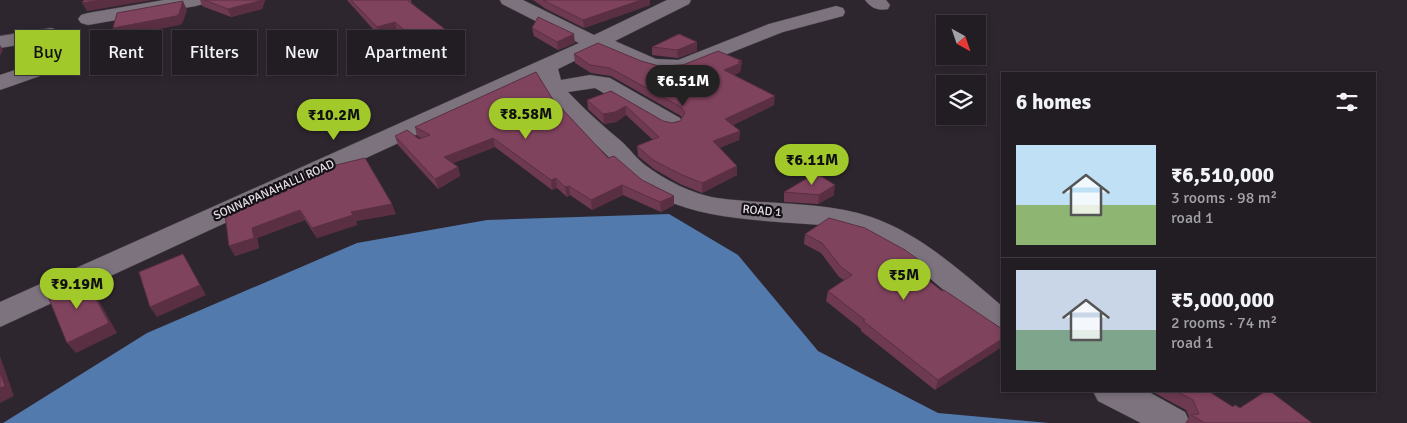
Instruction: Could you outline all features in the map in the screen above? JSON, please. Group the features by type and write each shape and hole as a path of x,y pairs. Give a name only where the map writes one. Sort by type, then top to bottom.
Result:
{"street":[{"path":"88,20 196,0"},
{"path":"509,0 597,42 656,67 670,69 682,66 764,30 804,18 836,12"},
{"name":"SONNAPANAHALLI ROAD","path":"0,315 550,78 597,42 682,0"},
{"path":"0,42 51,34 32,71 0,83"},
{"path":"550,78 573,82 592,80 602,82 672,123"},
{"name":"ROAD 1","path":"550,78 581,120 614,148 635,170 672,193 713,206 835,217 862,224 890,236 950,278 1001,323"},
{"path":"1112,392 1144,406 1172,423"}],"water":[{"path":"669,214 738,255 818,351 938,413 1049,423 3,423 147,333 357,243 487,220"}],"building":[{"path":"84,0 102,0 82,3"},
{"path":"204,0 260,0 228,9"},
{"path":"351,0 407,0 446,30 404,30 395,22 377,27"},
{"path":"543,0 641,0 583,20"},
{"path":"183,1 179,14 176,16 113,28 117,13"},
{"path":"538,17 574,34 557,42 532,28"},
{"path":"679,34 697,42 677,50 652,47"},
{"path":"598,43 641,61 659,66 683,65 718,51 742,61 724,70 775,96 725,119 740,131 713,141 737,166 702,183 653,160 637,146 659,137 626,106 615,112 603,114 587,100 611,91 663,121 672,123 680,121 685,113 681,107 610,68 590,65 574,54"},
{"path":"536,72 552,98 608,158 614,156 642,180 674,196 660,202 622,185 591,200 569,186 565,187 556,178 551,180 493,138 444,157 458,167 435,179 395,136 407,130 419,139 430,135 415,127"},
{"path":"365,158 392,204 351,212 353,215 312,228 300,210 252,228 254,238 229,246 225,214 287,191 284,186 324,168"},
{"path":"816,173 835,185 819,195 784,192"},
{"path":"829,218 865,228 919,260 911,267 942,291 944,290 1001,328 1001,340 938,380 828,291 852,275 841,267 822,243 805,234"},
{"path":"183,254 200,285 150,307 139,272"},
{"path":"84,277 109,323 67,343 47,294"},
{"path":"0,372 5,386 0,388"},
{"path":"1178,392 1210,392 1233,407 1235,405 1240,408 1264,392 1271,392 1312,423 1205,423 1191,415 1199,414 1193,400"}]}
